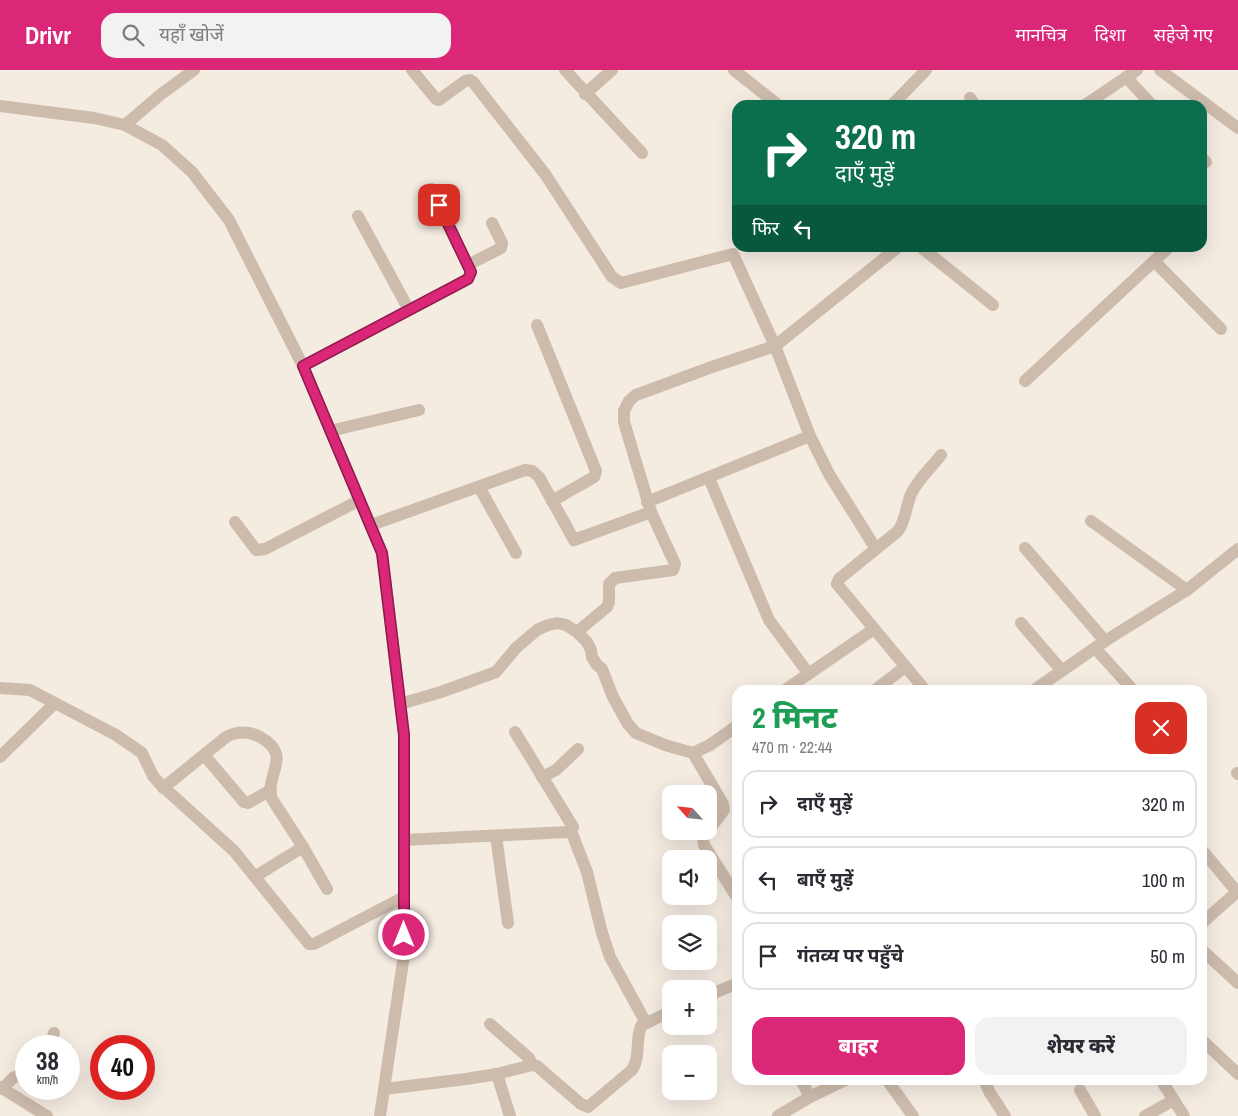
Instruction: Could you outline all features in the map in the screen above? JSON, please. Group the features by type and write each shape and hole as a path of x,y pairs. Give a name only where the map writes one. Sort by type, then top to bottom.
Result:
{"street":[{"path":"125,125 160,95 194,70"},
{"path":"412,70 436,99 439,100 465,82 470,80 473,82 545,174 612,277 618,282 733,254 775,346 810,436 829,474 876,549"},
{"path":"565,70 585,94 642,153"},
{"path":"585,94 612,70"},
{"path":"734,70 772,100"},
{"path":"897,100 926,70"},
{"path":"1092,100 1137,70"},
{"path":"1160,70 1200,100"},
{"path":"1126,77 1147,100"},
{"path":"1207,105 1238,128"},
{"path":"0,106 94,118 125,125 156,141 172,152 213,196 229,220 303,366 382,553 404,735 404,955 380,1116"},
{"path":"303,366 468,279 471,272 431,190"},
{"path":"358,216 409,310"},
{"path":"468,265 501,248 502,243 492,223"},
{"path":"577,632 607,607 609,602 609,584 615,578 673,570 675,567 649,507 624,422 624,411 629,401 636,396 709,368 775,346 892,252"},
{"path":"927,252 993,305"},
{"path":"1025,381 1164,252"},
{"path":"1154,261 1221,328"},
{"path":"537,325 596,471 594,477 552,501"},
{"path":"330,431 419,410"},
{"path":"370,526 525,470 532,471 539,477 574,540 709,478 810,436"},
{"path":"921,685 837,584 839,579 901,527 908,503 915,488 941,455"},
{"path":"709,478 770,620 808,673"},
{"path":"479,487 516,553"},
{"path":"235,522 256,550 265,549 360,500"},
{"path":"1091,521 1188,590"},
{"path":"1024,548 1100,644 1129,685"},
{"path":"1041,685 1100,644 1188,590 1238,549"},
{"path":"400,704 441,692 496,672 516,648 537,630 557,623 566,625 587,642 592,657 602,669 613,697 628,724 636,733 651,740 693,753 712,785"},
{"path":"1021,623 1062,671"},
{"path":"792,685 874,629"},
{"path":"882,685 905,667"},
{"path":"0,688 30,690 116,735 142,753 153,776 163,788 234,851 256,876 307,942 312,945 404,897"},
{"path":"0,757 55,703"},
{"path":"693,753 710,745 732,729"},
{"path":"163,788 226,736 243,732 262,738 269,744 276,756 277,765 269,791 272,799 327,889"},
{"path":"515,732 573,827 571,831 587,872 610,957 646,1023"},
{"path":"542,777 556,770 578,749"},
{"path":"204,755 246,803 269,791"},
{"path":"718,796 724,810 718,818"},
{"path":"404,840 571,831"},
{"path":"496,836 508,923"},
{"path":"703,840 704,845 732,890"},
{"path":"256,876 303,847"},
{"path":"1207,856 1238,892 1207,919"},
{"path":"1207,955 1238,983"},
{"path":"717,992 732,985"},
{"path":"384,1089 435,1084 497,1074 532,1065 537,1066 590,1111 632,1070 637,1062 637,1036 641,1026 662,1015"},
{"path":"490,1024 529,1058 532,1065"},
{"path":"1207,1045 1238,1074"},
{"path":"497,1074 510,1116"},
{"path":"15,1077 1,1088 47,1116"},
{"path":"804,1085 810,1097"},
{"path":"778,1116 835,1085"},
{"path":"891,1085 913,1116"},
{"path":"986,1085 1005,1116"},
{"path":"1164,1085 1184,1116"},
{"path":"1080,1090 1095,1116"},
{"path":"1145,1116 1174,1100"}],"route":[{"path":"404,935 404,735 382,553 303,366 468,279 471,272 439,205"}]}
